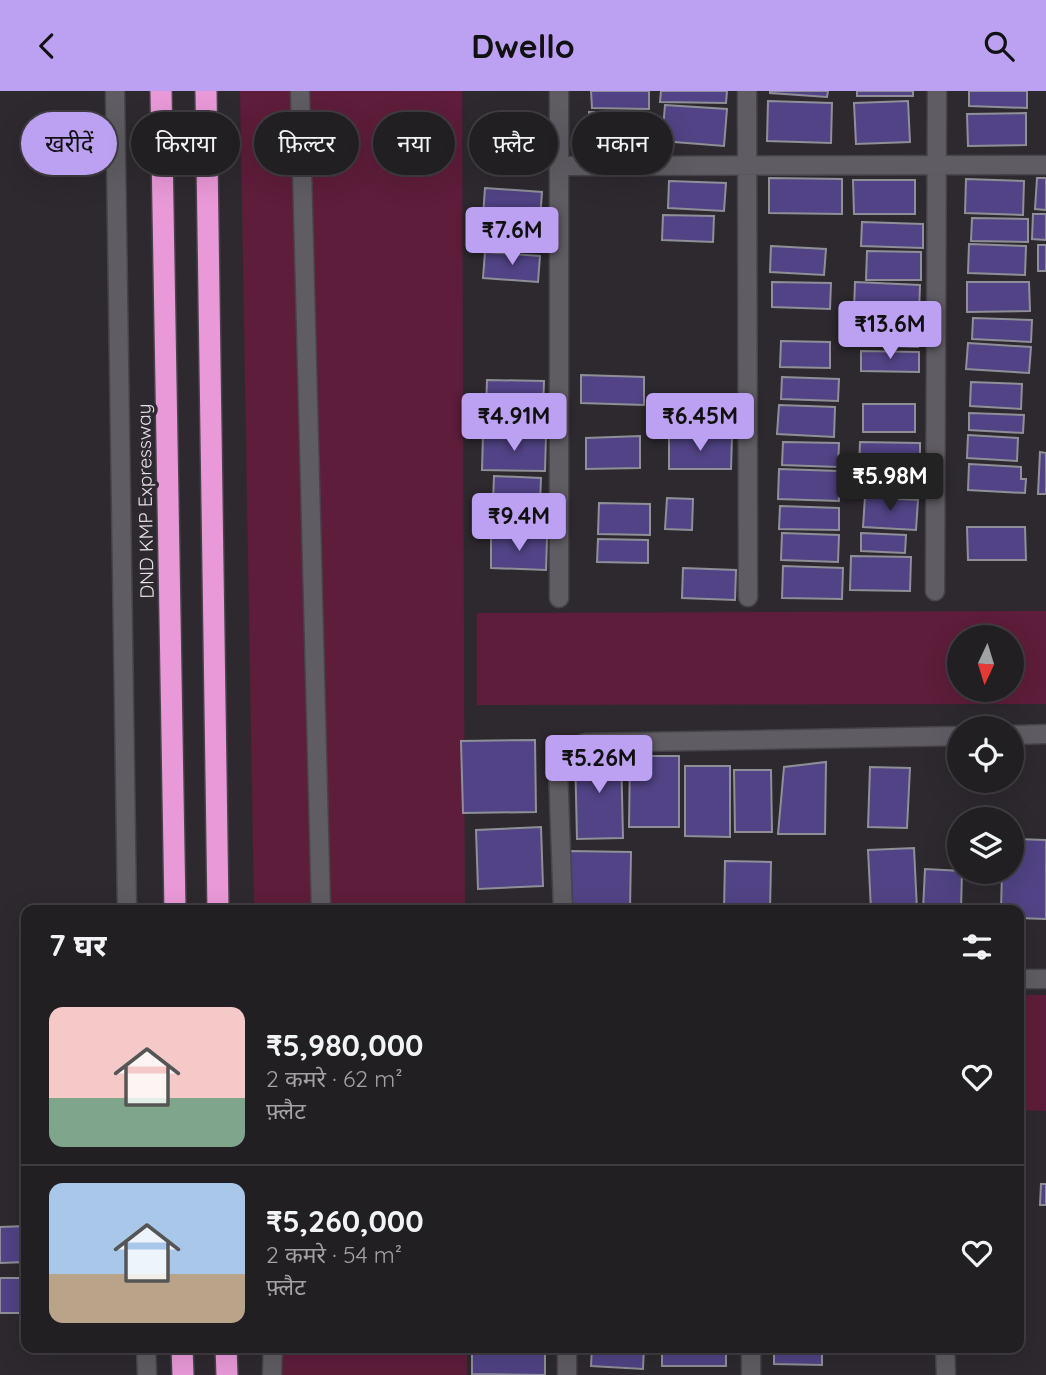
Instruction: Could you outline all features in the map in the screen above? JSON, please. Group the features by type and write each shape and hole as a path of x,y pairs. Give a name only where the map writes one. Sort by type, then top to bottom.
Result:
{"highway":[{"name":"DND KMP Expressway","path":"161,91 175,905"},
{"path":"206,91 218,905"},
{"path":"182,1353 183,1375"},
{"path":"226,1353 227,1375"}],"street":[{"path":"115,91 127,905"},
{"path":"300,91 321,905"},
{"path":"559,91 559,599"},
{"path":"747,91 748,597"},
{"path":"935,591 937,91"},
{"path":"559,166 1046,165"},
{"path":"1024,735 1046,734"},
{"path":"563,905 558,768 571,748 585,743 947,736"},
{"path":"1024,979 1046,979"},
{"path":"146,1353 147,1375"},
{"path":"272,1375 273,1353"},
{"path":"567,1353 567,1375"},
{"path":"751,1353 751,1375"},
{"path":"946,1353 946,1375"}],"shaded area":[{"path":"240,91 462,91 465,905 254,905"},
{"path":"1046,611 1046,704 477,705 477,613"},
{"path":"1024,995 1046,995 1046,1111 1024,1110"},
{"path":"262,1353 467,1353 467,1375 262,1375"}],"building":[{"path":"591,91 649,91 649,109 592,108"},
{"path":"661,91 727,91 726,103 660,102"},
{"path":"770,91 828,91 827,97"},
{"path":"857,91 913,91 913,96 857,96"},
{"path":"969,91 1027,91 1027,108 969,106"},
{"path":"768,101 832,103 831,143 767,141"},
{"path":"908,101 910,142 856,144 854,103"},
{"path":"665,105 727,109 724,146 673,142 673,112 664,112"},
{"path":"1026,113 1026,145 968,146 967,114"},
{"path":"769,178 842,179 842,214 769,213"},
{"path":"1037,178 1046,178 1046,210 1035,209"},
{"path":"966,179 1024,181 1023,215 965,213"},
{"path":"853,180 915,180 915,214 854,214"},
{"path":"669,181 726,183 724,211 668,208"},
{"path":"485,188 542,192 540,220 483,216"},
{"path":"1033,214 1046,214 1046,240 1032,239"},
{"path":"663,215 714,216 713,242 662,240"},
{"path":"972,218 1028,219 1028,242 971,241"},
{"path":"862,222 923,224 923,248 861,246"},
{"path":"969,244 1026,246 1025,275 968,273"},
{"path":"1038,245 1046,245 1046,271 1038,271"},
{"path":"771,246 826,249 824,275 770,272"},
{"path":"867,251 921,252 921,280 866,280"},
{"path":"485,252 540,256 538,282 483,278"},
{"path":"772,282 831,283 830,309 772,307"},
{"path":"855,282 920,285 919,313 854,310"},
{"path":"967,282 1029,282 1030,311 967,312"},
{"path":"864,315 919,317 918,347 863,345"},
{"path":"973,318 1032,320 1031,342 972,339"},
{"path":"781,341 830,342 830,368 780,367"},
{"path":"968,343 1031,347 1029,373 966,369"},
{"path":"861,351 919,352 919,372 861,371"},
{"path":"581,375 644,377 644,405 581,403"},
{"path":"782,377 839,379 838,401 781,399"},
{"path":"487,380 544,381 543,409 486,408"},
{"path":"971,382 1022,384 1021,409 970,406"},
{"path":"863,404 915,404 915,432 863,432"},
{"path":"779,405 835,407 834,437 777,434"},
{"path":"969,413 1024,415 1023,433 969,430"},
{"path":"485,414 543,415 543,431 485,430"},
{"path":"483,434 546,436 545,471 482,470"},
{"path":"968,435 1018,438 1017,461 967,458"},
{"path":"640,436 640,468 586,469 586,438"},
{"path":"669,437 732,437 731,469 669,469"},
{"path":"783,442 839,443 838,467 782,465"},
{"path":"860,442 920,443 920,469 859,468"},
{"path":"1040,452 1046,453 1046,494 1038,494"},
{"path":"969,464 1021,467 1021,479 1026,479 1025,493 968,490"},
{"path":"779,469 839,471 839,501 778,499"},
{"path":"864,475 921,477 920,494 863,491"},
{"path":"494,476 541,478 540,503 493,501"},
{"path":"865,497 918,500 916,530 863,527"},
{"path":"667,498 693,499 692,530 665,529"},
{"path":"599,503 650,504 650,535 598,534"},
{"path":"780,506 839,508 839,530 779,529"},
{"path":"496,511 544,513 543,534 494,532"},
{"path":"967,527 1025,527 1026,560 968,560"},
{"path":"782,533 839,535 838,562 781,560"},
{"path":"861,533 906,535 905,553 861,551"},
{"path":"491,536 547,538 546,570 491,568"},
{"path":"598,539 648,540 648,563 597,562"},
{"path":"851,556 911,557 910,591 850,590"},
{"path":"783,566 843,568 842,599 782,598"},
{"path":"683,568 736,570 735,600 682,598"},
{"path":"535,740 536,812 463,813 461,741"},
{"path":"621,751 623,838 577,839 575,752"},
{"path":"630,756 679,756 679,827 629,827"},
{"path":"826,762 825,834 778,834 784,767"},
{"path":"685,766 730,766 730,837 685,836"},
{"path":"870,767 910,768 907,828 868,827"},
{"path":"734,770 771,770 772,832 735,832"},
{"path":"541,827 543,886 478,889 476,830"},
{"path":"1024,839 1046,840 1046,919 1024,918 1024,905 1001,905 1002,884 1024,884"},
{"path":"914,848 917,905 871,905 868,850"},
{"path":"570,851 631,852 630,905 569,905"},
{"path":"725,861 771,862 770,905 724,905"},
{"path":"925,869 947,870 947,884 962,884 961,905 923,905"},
{"path":"1041,1184 1046,1184 1046,1205 1040,1205"},
{"path":"21,1226 21,1262 0,1263 0,1227"},
{"path":"0,1278 21,1278 21,1313 0,1313"},
{"path":"472,1353 545,1353 545,1375 472,1374"},
{"path":"592,1353 644,1353 643,1369 591,1366"},
{"path":"662,1353 726,1353 726,1366 662,1366"},
{"path":"774,1353 822,1353 822,1365 774,1364"}]}
